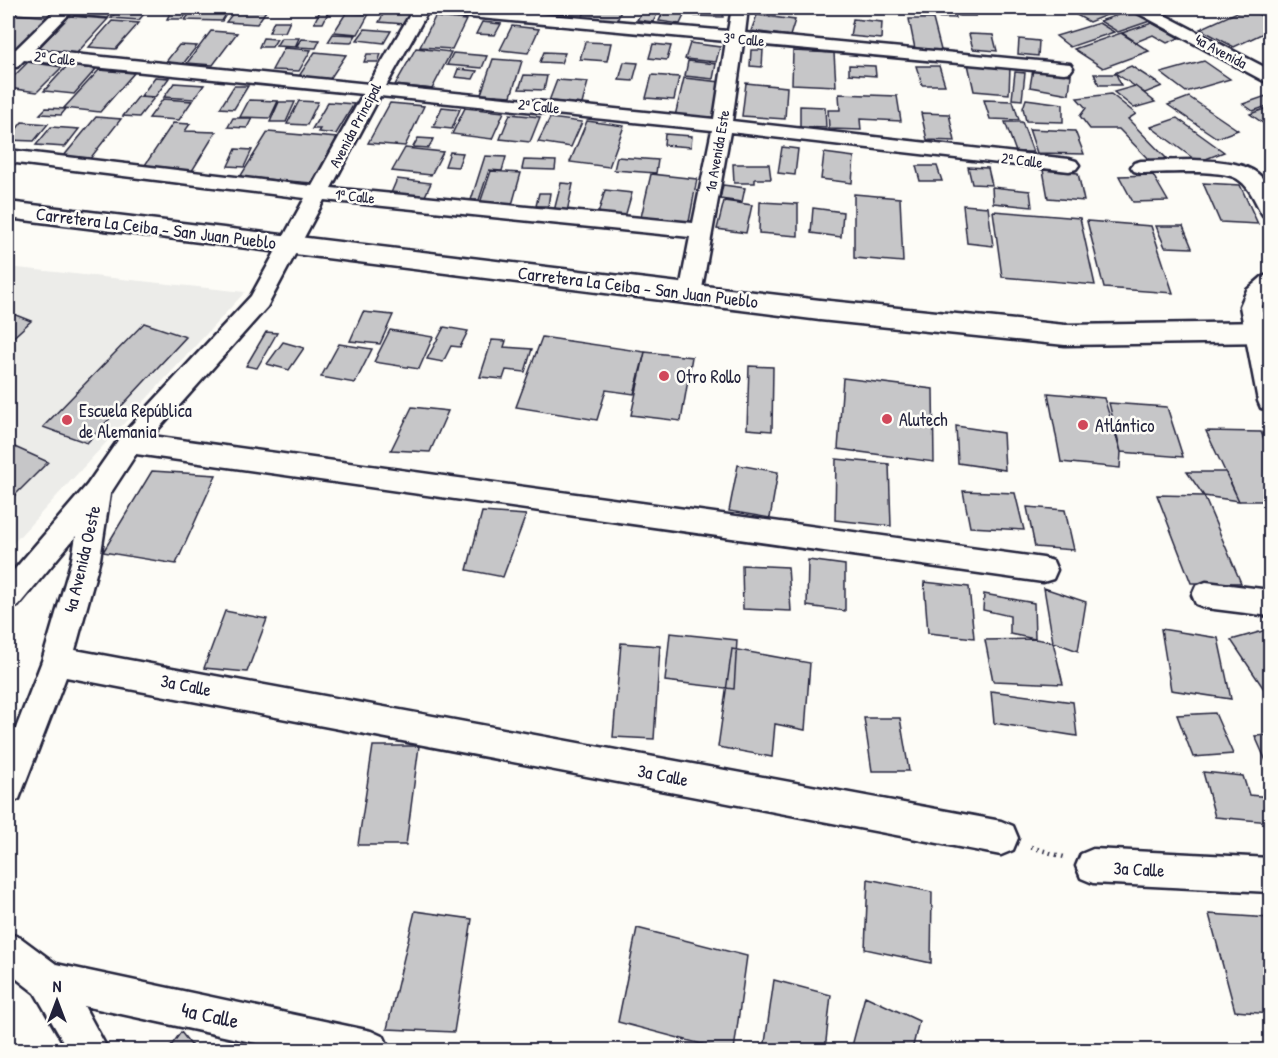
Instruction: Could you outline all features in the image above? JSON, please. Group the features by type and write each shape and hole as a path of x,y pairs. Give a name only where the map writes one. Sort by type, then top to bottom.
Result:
{"main road":[{"name":"Carretera La Ceiba - San Juan Pueblo","path":"8,210 820,310 1065,335 1263,333"}],"street":[{"path":"11,58 67,8"},
{"name":"3ª Calle","path":"423,8 1064,68"},
{"name":"Avenida Principal","path":"290,244 374,90 423,8"},
{"name":"1a Avenida Este","path":"690,294 722,124 740,8"},
{"name":"4a Avenida","path":"1140,8 1270,77"},
{"name":"2ª Calle","path":"11,58 722,124 1070,165"},
{"name":"1ª Calle","path":"8,156 319,193 702,231"},
{"path":"1141,166 1228,169 1243,173 1254,183 1270,210"},
{"name":"4a Avenida Oeste","path":"8,788 57,661 86,559 97,492 130,443 259,301 290,244"},
{"path":"1270,282 1255,296 1251,306 1263,333 1270,397"},
{"path":"130,443 1043,570"},
{"path":"8,597 97,492"},
{"path":"1206,595 1270,603"},
{"name":"3a Calle","path":"57,661 1001,838"},
{"name":"3a Calle","path":"1093,866 1270,875"},
{"path":"8,951 48,980 89,1050"},
{"name":"4a Calle","path":"48,980 371,1050"}],"path":[{"name":"3a Calle","path":"1001,838 1093,866"}],"shaded area":[{"name":"Escuela República de Alemania","path":"8,267 245,292 8,549"}],"building":[{"path":"81,8 117,8 108,18 74,15"},
{"path":"120,8 149,8 139,20 111,18"},
{"path":"166,8 190,8 183,19 167,19 170,13 163,13"},
{"path":"194,8 230,8 222,21 185,20"},
{"path":"237,8 268,8 257,24 226,22"},
{"path":"512,8 541,8 537,15 510,11"},
{"path":"587,8 622,8 617,21 582,18"},
{"path":"644,8 660,9 653,22 637,20"},
{"path":"665,8 687,9 680,24 659,21"},
{"path":"696,8 725,8 723,17 695,16"},
{"path":"919,8 954,8 956,18 921,17"},
{"path":"956,8 973,8 976,16 959,16"},
{"path":"1064,8 1118,8 1122,9 1089,22"},
{"path":"1246,8 1270,20 1270,30 1234,47 1200,29"},
{"path":"1132,10 1150,21 1118,32 1100,21"},
{"path":"320,11 329,11 323,23 314,23"},
{"path":"385,11 412,13 405,24 379,22"},
{"path":"346,13 369,14 358,34 334,32"},
{"path":"16,14 52,17 20,49 8,48 8,22"},
{"path":"757,15 795,20 790,36 751,31"},
{"path":"69,16 108,19 76,54 36,51"},
{"path":"435,17 466,20 452,49 420,47"},
{"path":"853,19 882,22 881,39 850,36"},
{"path":"909,19 933,19 941,50 915,49"},
{"path":"112,21 139,23 116,49 89,47"},
{"path":"274,21 290,21 285,32 269,32"},
{"path":"482,22 501,24 495,35 476,34"},
{"path":"1099,23 1114,32 1070,47 1056,36"},
{"path":"1152,23 1179,38 1167,43 1153,35 1136,42 1122,33"},
{"path":"512,26 539,29 528,53 500,50"},
{"path":"365,29 391,31 384,43 357,40"},
{"path":"211,31 237,33 213,65 187,63"},
{"path":"1121,33 1149,51 1103,68 1074,49"},
{"path":"333,34 356,35 351,43 328,42"},
{"path":"969,34 993,35 997,51 973,49"},
{"path":"263,38 277,39 272,47 259,47"},
{"path":"281,38 299,38 295,47 276,46"},
{"path":"301,39 320,40 316,48 296,47"},
{"path":"1019,39 1039,41 1038,56 1018,54"},
{"path":"585,42 611,43 607,61 580,59"},
{"path":"690,43 720,47 716,62 685,59"},
{"path":"653,44 671,46 667,60 649,58"},
{"path":"179,45 197,46 183,64 165,63"},
{"path":"284,48 311,50 299,71 272,70"},
{"path":"416,48 451,52 432,89 395,85"},
{"path":"751,50 763,50 762,67 750,66"},
{"path":"793,51 834,53 836,86 792,84"},
{"path":"315,52 346,55 330,79 299,76"},
{"path":"544,52 565,53 561,63 540,62"},
{"path":"453,53 487,56 482,68 447,65"},
{"path":"367,54 381,54 378,62 364,62"},
{"path":"493,59 522,61 511,96 481,94"},
{"path":"688,61 716,64 713,79 685,76"},
{"path":"1204,61 1230,79 1186,92 1161,73"},
{"path":"28,62 62,67 37,92 8,88 8,82"},
{"path":"624,62 638,63 633,81 619,80"},
{"path":"968,64 1010,67 1009,94 974,91"},
{"path":"849,65 875,66 876,76 849,74"},
{"path":"67,66 96,69 74,94 44,91"},
{"path":"916,66 939,66 945,85 922,85"},
{"path":"1131,66 1162,86 1145,93 1115,73"},
{"path":"458,69 477,71 473,79 455,77"},
{"path":"1033,69 1071,75 1069,94 1030,87"},
{"path":"99,70 134,73 100,112 64,108"},
{"path":"1015,72 1025,73 1022,100 1012,99"},
{"path":"1094,74 1116,74 1121,85 1099,85"},
{"path":"524,75 547,76 544,90 519,89"},
{"path":"652,75 679,77 674,100 646,98"},
{"path":"155,77 169,78 155,97 141,96"},
{"path":"684,78 721,82 713,120 675,116"},
{"path":"557,80 588,82 582,104 549,101"},
{"path":"174,83 204,85 194,99 164,97"},
{"path":"746,83 787,87 785,119 742,116"},
{"path":"234,86 248,86 234,109 220,108"},
{"path":"1135,86 1155,102 1134,108 1114,92"},
{"path":"839,94 897,96 901,121 860,119 861,130 829,129 828,110 840,110"},
{"path":"1111,94 1136,114 1128,119 1167,159 1150,161 1119,129 1090,129 1080,116 1086,108 1077,98"},
{"path":"1266,96 1270,99 1270,105 1253,111 1243,104"},
{"path":"138,97 154,98 139,117 123,116"},
{"path":"1189,97 1238,130 1217,138 1168,105"},
{"path":"163,99 192,101 179,120 149,118"},
{"path":"1026,99 1063,104 1063,122 1026,121 1023,108"},
{"path":"249,100 278,101 270,118 240,117"},
{"path":"984,100 1013,101 1019,120 990,119"},
{"path":"299,101 318,102 307,125 287,124"},
{"path":"279,102 295,102 286,122 270,122"},
{"path":"328,102 354,104 336,134 312,129"},
{"path":"390,103 424,106 405,146 368,143"},
{"path":"800,106 825,107 826,128 800,127"},
{"path":"442,107 460,109 452,129 433,127"},
{"path":"1270,107 1270,128 1250,114"},
{"path":"46,108 66,109 61,115 40,114"},
{"path":"465,108 504,112 492,139 452,134"},
{"path":"921,113 949,114 955,141 927,140"},
{"path":"510,114 540,117 530,142 500,139"},
{"path":"96,117 121,119 89,160 63,157"},
{"path":"233,118 252,118 247,128 228,127"},
{"path":"550,118 582,122 571,147 538,142"},
{"path":"1177,118 1224,152 1198,162 1151,127"},
{"path":"587,121 624,126 609,167 570,162"},
{"path":"22,122 48,124 34,141 8,140"},
{"path":"1005,122 1022,122 1033,152 1016,152"},
{"path":"173,123 190,124 185,131 216,132 192,171 143,168"},
{"path":"51,127 79,129 65,147 36,145"},
{"path":"1029,129 1075,131 1084,154 1037,153"},
{"path":"268,132 337,138 312,183 240,177"},
{"path":"665,134 692,136 691,147 664,145"},
{"path":"418,138 433,139 429,148 413,147"},
{"path":"782,147 798,149 795,175 778,173"},
{"path":"405,148 443,152 431,175 392,171"},
{"path":"236,149 252,150 244,167 228,166"},
{"path":"450,152 463,153 458,167 445,166"},
{"path":"824,153 854,157 852,183 821,179"},
{"path":"485,156 506,157 502,171 489,170 479,200 471,200"},
{"path":"617,157 658,160 656,173 614,170"},
{"path":"524,160 556,161 555,170 522,169"},
{"path":"733,164 769,164 771,179 755,179 755,183 734,183"},
{"path":"916,166 937,166 942,181 920,181"},
{"path":"968,167 988,168 992,185 972,184"},
{"path":"1043,170 1078,173 1084,201 1048,198"},
{"path":"491,171 521,173 512,205 480,203"},
{"path":"651,174 697,179 689,222 641,217"},
{"path":"1153,175 1168,201 1133,202 1119,176"},
{"path":"397,179 431,183 425,196 391,193"},
{"path":"561,183 573,184 567,212 554,211"},
{"path":"1203,183 1240,185 1258,224 1220,222"},
{"path":"723,185 745,188 742,202 720,199"},
{"path":"992,187 1030,191 1032,207 993,203"},
{"path":"605,190 632,193 625,217 598,214"},
{"path":"539,193 550,193 548,206 536,206"},
{"path":"854,194 900,198 903,262 854,258"},
{"path":"724,201 752,205 746,233 717,229"},
{"path":"760,202 798,204 798,236 759,233"},
{"path":"963,205 988,207 993,246 967,243"},
{"path":"813,208 843,212 841,237 811,233"},
{"path":"993,211 1080,218 1095,285 1002,277"},
{"path":"1087,221 1151,226 1173,293 1104,288"},
{"path":"1156,226 1183,226 1192,248 1165,247"},
{"path":"8,312 31,321 8,342"},
{"path":"363,312 393,315 380,344 350,341"},
{"path":"144,323 186,337 87,443 43,427"},
{"path":"444,327 468,331 460,347 451,346 443,362 427,359"},
{"path":"390,330 433,337 419,369 374,362"},
{"path":"266,332 277,333 257,368 246,366"},
{"path":"542,337 645,352 634,394 606,390 597,420 516,407"},
{"path":"492,340 506,341 504,347 532,349 525,372 506,370 503,379 480,377"},
{"path":"283,342 304,348 289,370 267,364"},
{"path":"339,344 372,349 355,383 321,377"},
{"name":"Otro Rollo","path":"645,352 692,357 681,421 631,415"},
{"path":"749,366 773,367 772,431 747,429"},
{"name":"Alutech","path":"843,378 933,389 934,462 838,449"},
{"name":"Atlántico","path":"1048,393 1104,398 1121,452 1120,468 1061,462"},
{"path":"1109,403 1167,407 1183,457 1121,452"},
{"path":"412,407 448,411 430,452 391,450"},
{"path":"956,426 1003,433 1005,470 958,463"},
{"path":"1206,431 1261,432 1270,452 1270,501 1239,501"},
{"path":"8,444 48,462 8,502"},
{"path":"836,459 889,464 891,526 835,520"},
{"path":"738,465 778,472 770,518 729,511"},
{"path":"152,471 216,475 176,564 103,552"},
{"path":"1187,472 1226,472 1239,501 1204,496"},
{"path":"963,491 1015,493 1024,530 970,527"},
{"path":"1157,495 1204,496 1241,583 1191,583"},
{"path":"1027,507 1065,510 1074,550 1035,547"},
{"path":"482,512 526,515 503,577 467,570"},
{"path":"808,560 845,565 845,611 807,606"},
{"path":"742,565 788,567 791,611 743,609"},
{"path":"924,582 969,587 974,638 928,633"},
{"path":"1044,588 1086,602 1078,651 1053,642"},
{"path":"984,594 1034,603 1035,639 1010,634 1010,616 983,610"},
{"path":"225,611 267,619 247,672 204,668"},
{"path":"1161,629 1218,638 1231,699 1171,690"},
{"path":"1270,629 1270,698 1231,640"},
{"path":"670,633 737,640 734,689 665,681"},
{"path":"1035,639 1053,642 1063,684 993,681 985,640"},
{"path":"621,643 660,646 654,739 613,737"},
{"path":"732,649 810,663 805,730 775,724 772,757 718,747"},
{"path":"991,691 1073,702 1077,736 994,723"},
{"path":"1215,713 1233,754 1193,757 1177,715"},
{"path":"864,718 900,718 909,771 872,771"},
{"path":"1270,735 1270,770 1255,736"},
{"path":"373,746 419,746 406,845 358,845"},
{"path":"1203,772 1243,776 1249,795 1270,797 1270,822 1215,817"},
{"path":"868,879 932,892 931,963 865,949"},
{"path":"415,911 472,919 454,1032 387,1029"},
{"path":"1209,914 1270,918 1270,1014 1235,1011"},
{"path":"637,928 747,956 734,1050 724,1050 618,1022"},
{"path":"774,980 831,995 825,1050 764,1050"},
{"path":"865,996 919,1021 912,1050 851,1050"},
{"path":"181,1032 195,1050 168,1050"}],"place":[{"name":"Otro Rollo","path":"664,376"},
{"name":"Alutech","path":"887,419"},
{"name":"Escuela República de Alemania","path":"67,420"},
{"name":"Atlántico","path":"1083,425"}]}
